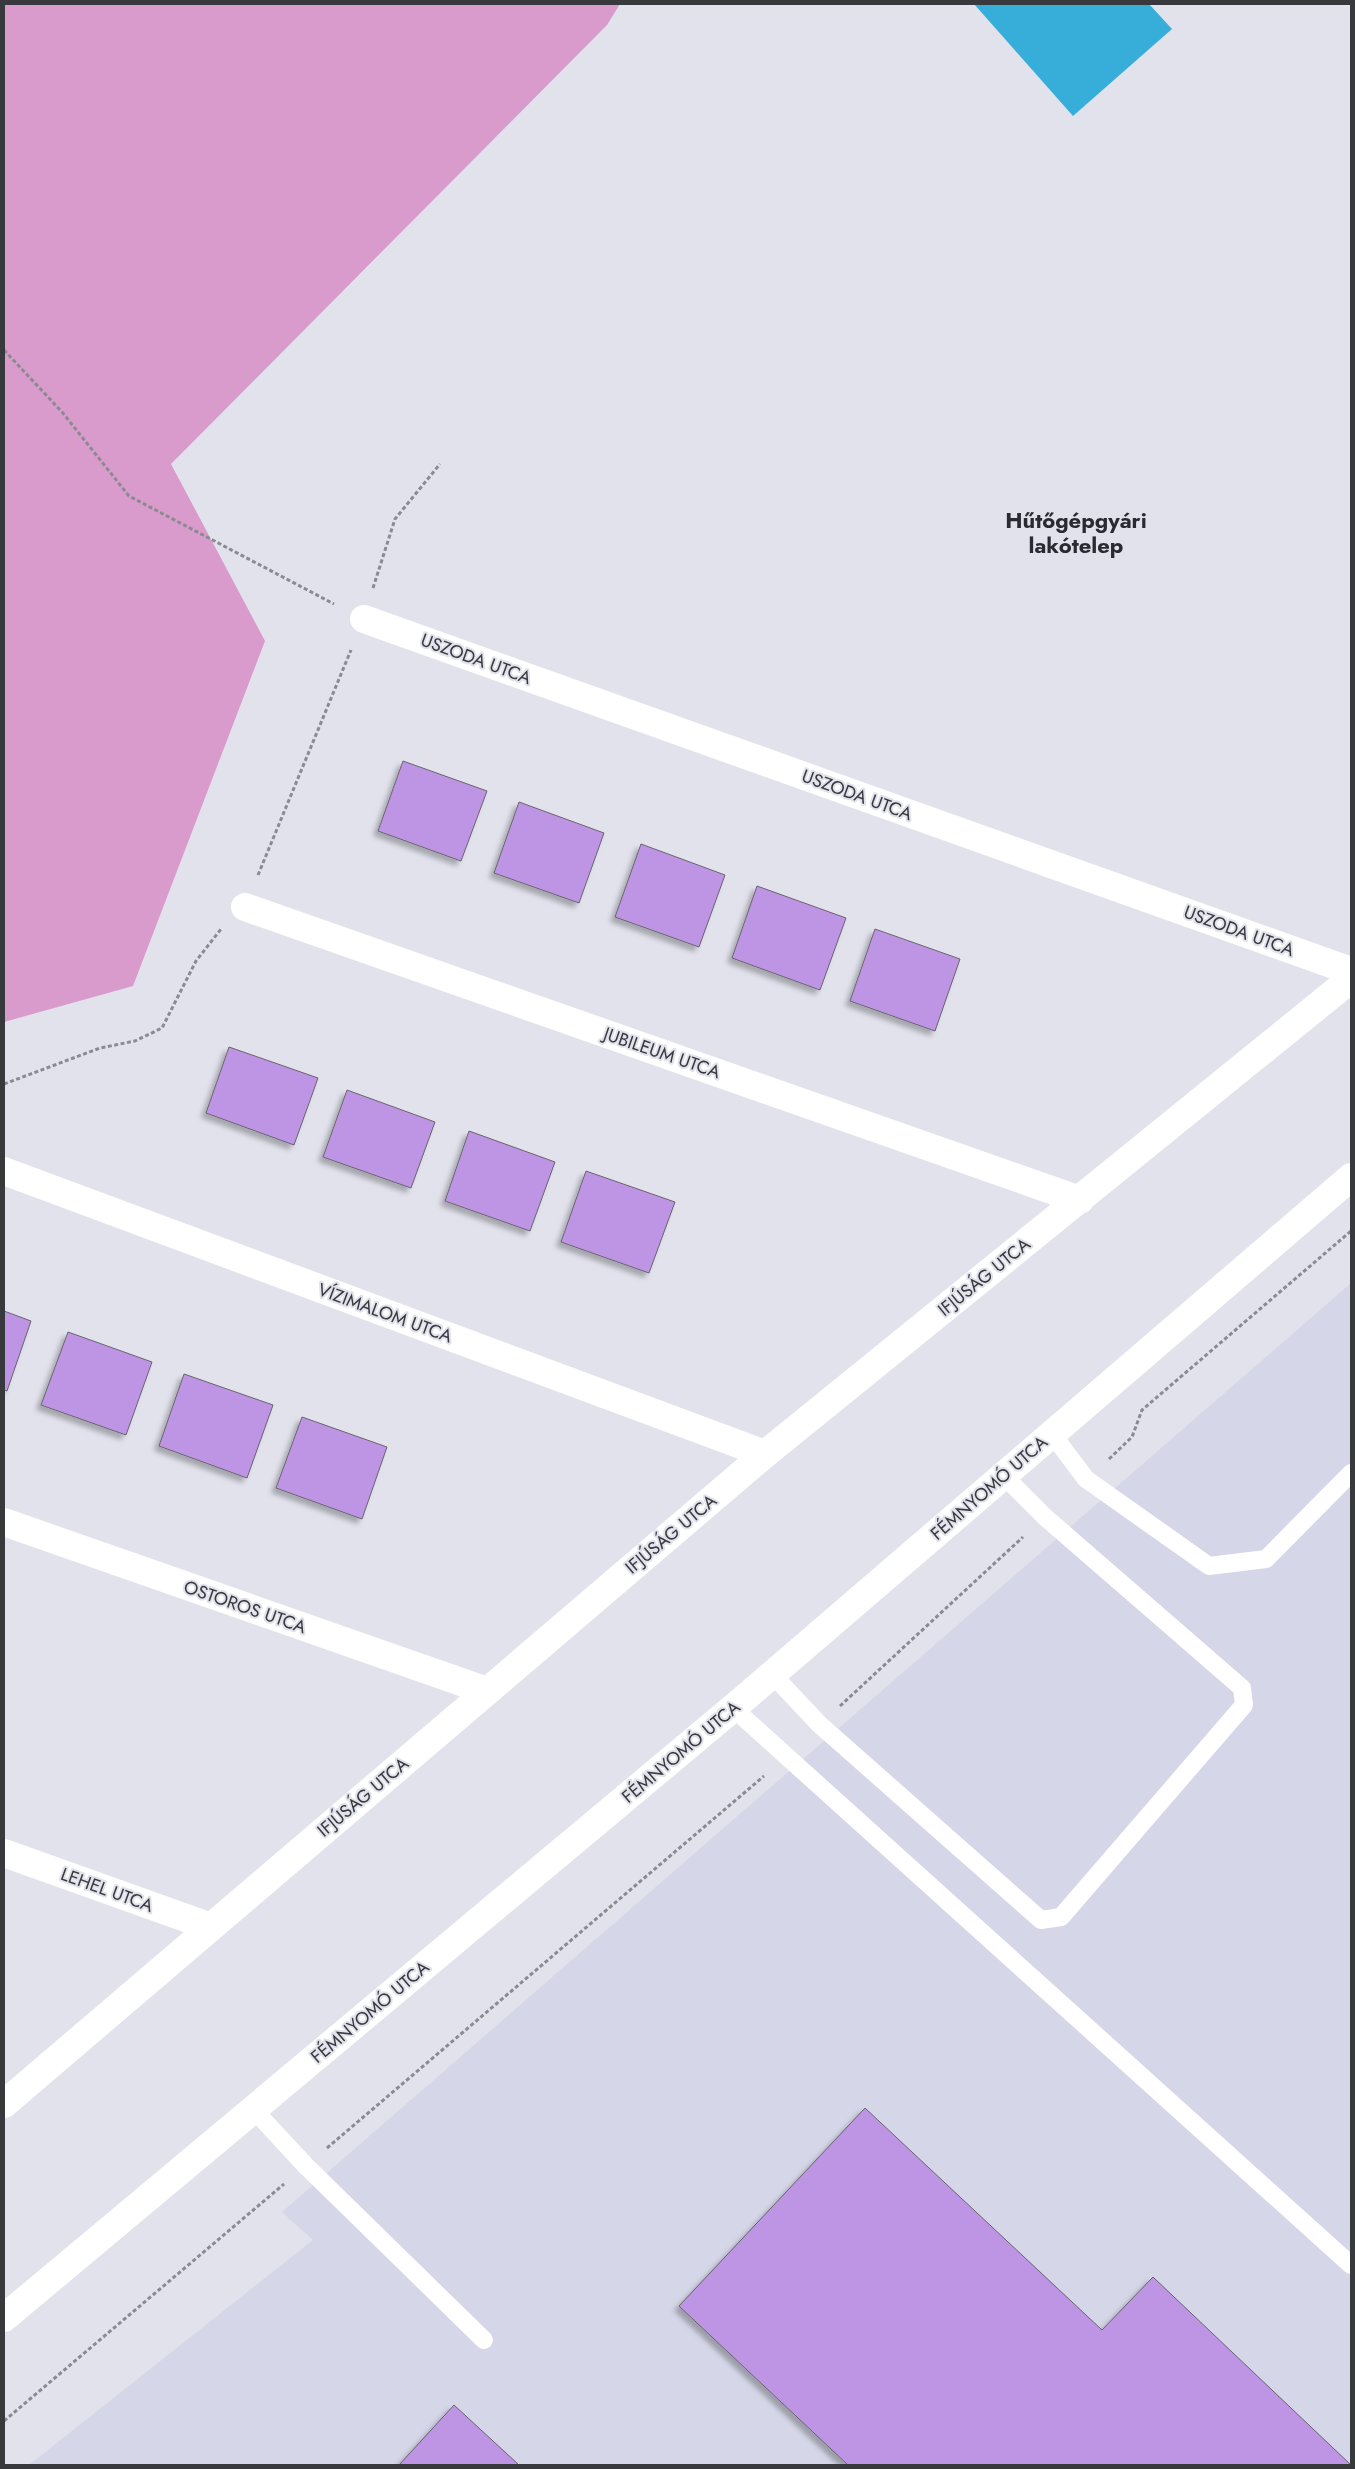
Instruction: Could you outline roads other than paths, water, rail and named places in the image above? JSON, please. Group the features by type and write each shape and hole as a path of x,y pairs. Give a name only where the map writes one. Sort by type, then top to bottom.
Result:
{"street":[{"name":"USZODA UTCA","path":"364,619 1351,971"},
{"name":"JUBILEUM UTCA","path":"244,907 1080,1200"},
{"name":"IFJÚSÁG UTCA","path":"4,2104 766,1454 1351,979"},
{"name":"VÍZIMALOM UTCA","path":"4,1171 766,1454"},
{"name":"FÉMNYOMÓ UTCA","path":"4,2318 733,1708 1351,1177"},
{"name":"OSTOROS UTCA","path":"4,1522 487,1691"},
{"name":"LEHEL UTCA","path":"4,1853 211,1928"}],"lane":[{"path":"1052,1434 1086,1479 1209,1566 1266,1559 1351,1473"},
{"path":"772,1674 819,1724 1041,1920 1062,1916 1244,1705 1242,1688 1045,1517 1004,1476"},
{"path":"733,1708 1351,2265"},
{"path":"253,2109 306,2166 484,2340"}],"water":[{"path":"974,4 1149,4 1172,29 1073,116"}],"district":[{"name":"Hűtőgépgyári lakótelep","path":"1076,532"}]}
